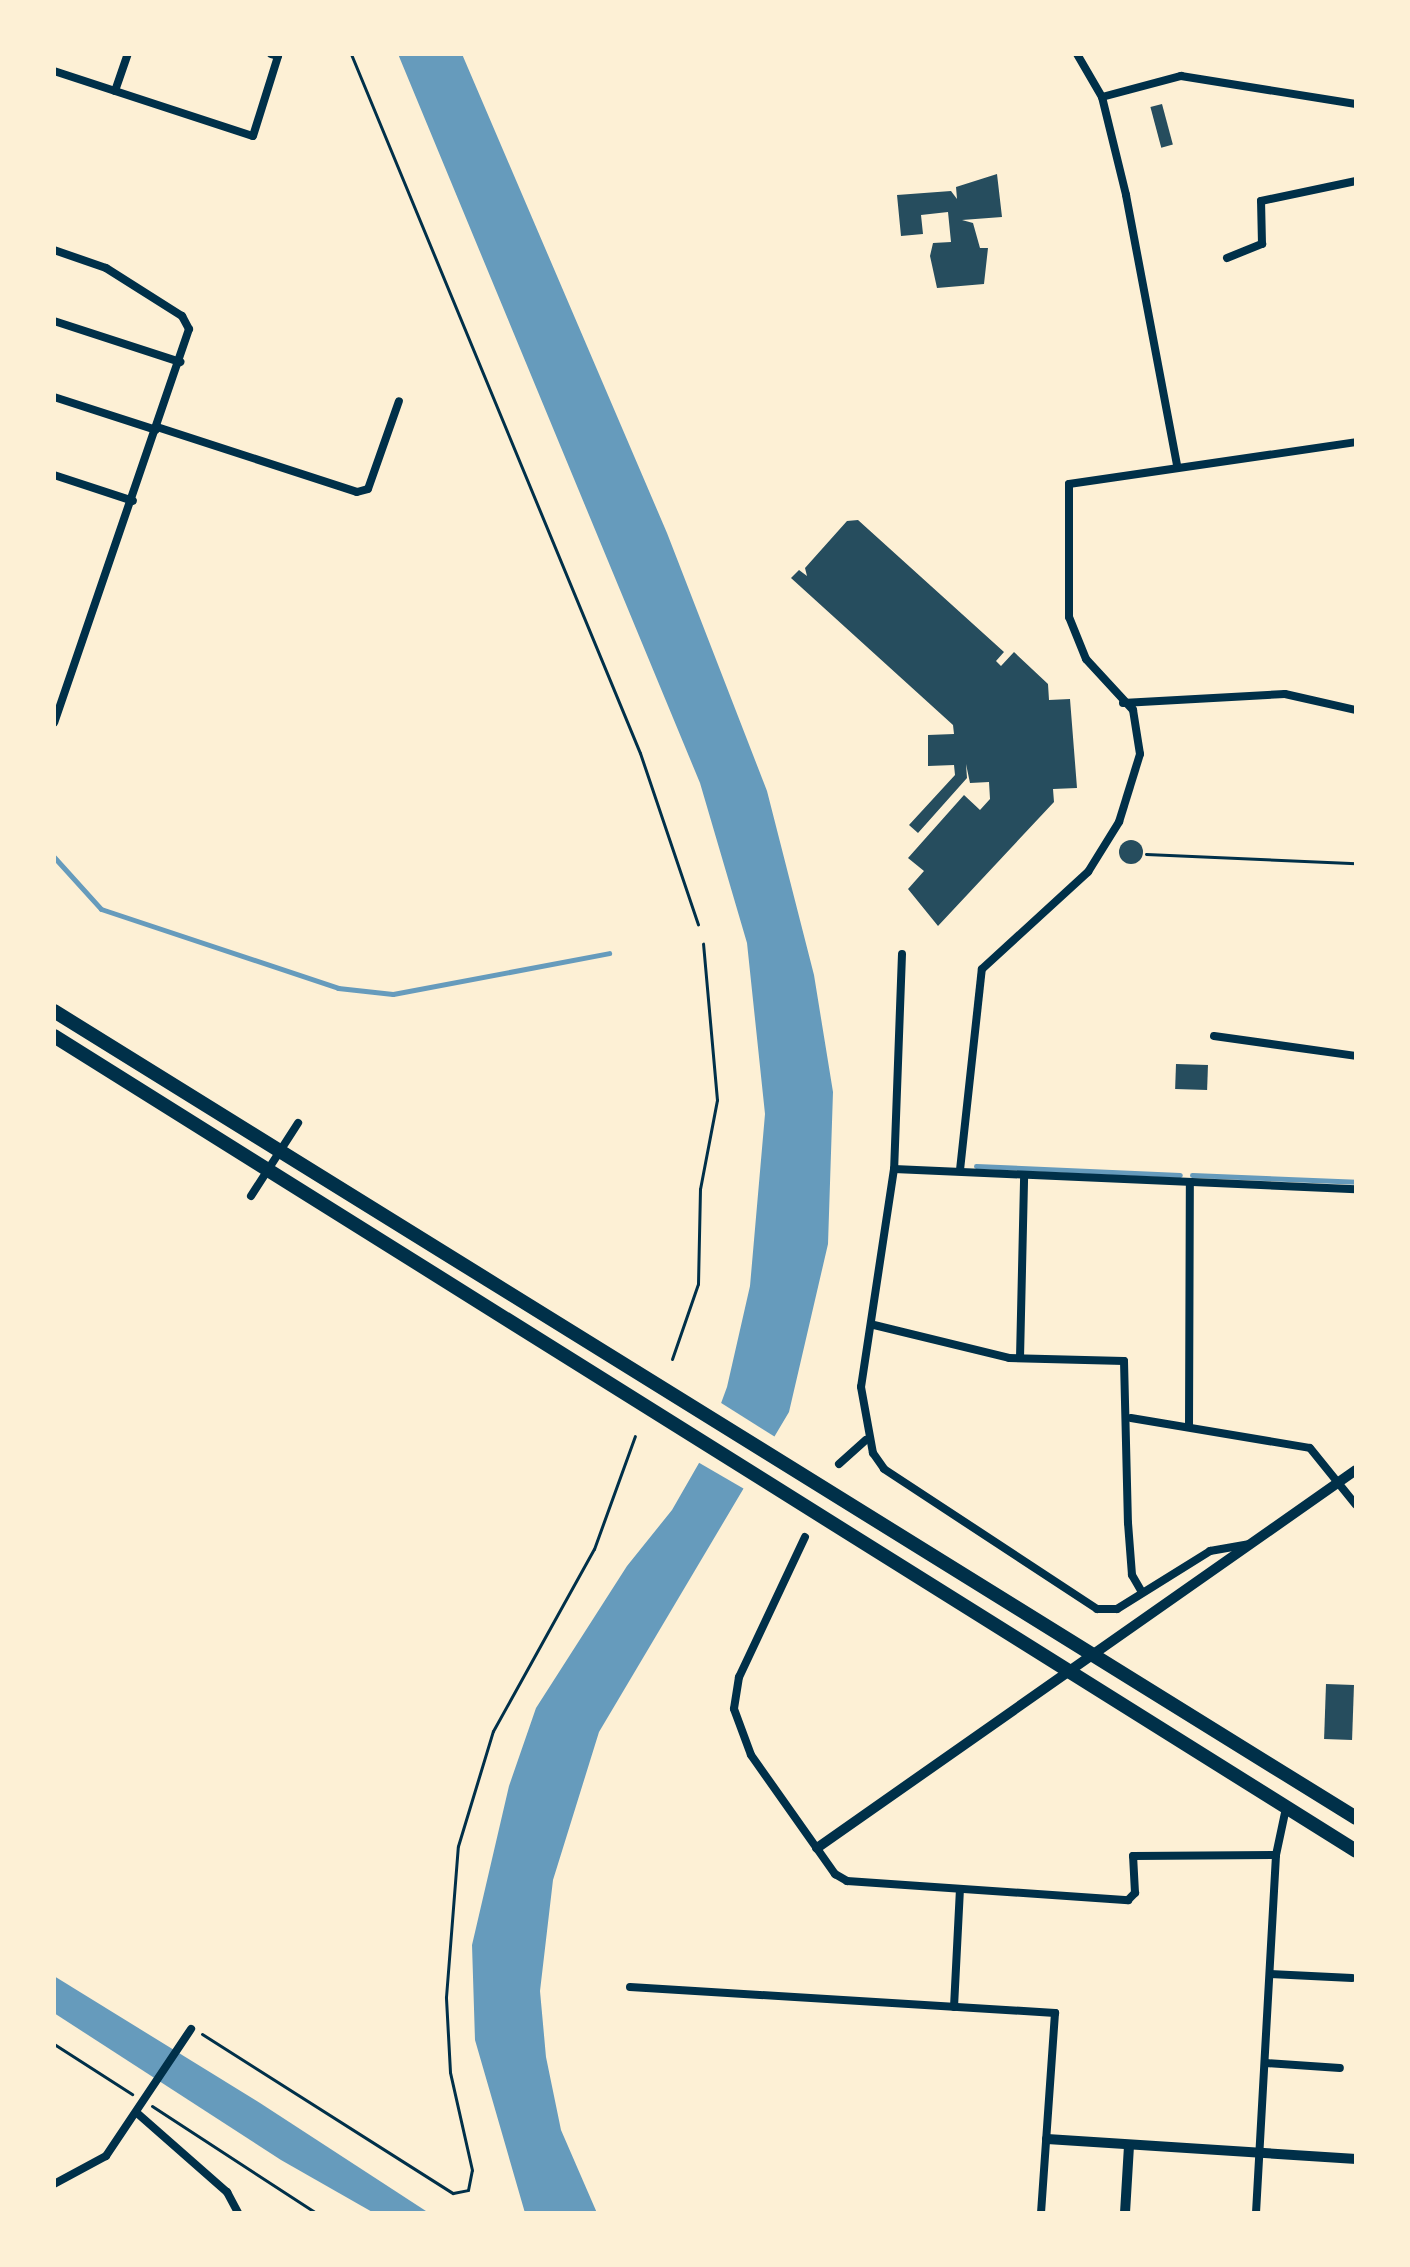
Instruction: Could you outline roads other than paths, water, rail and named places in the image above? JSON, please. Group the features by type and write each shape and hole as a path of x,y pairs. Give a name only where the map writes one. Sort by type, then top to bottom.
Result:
{"highway":[{"path":"54,1011 1356,1818"},
{"path":"54,1036 1356,1851"}],"street":[{"path":"115,91 128,54"},
{"path":"54,71 253,136 278,56 271,54"},
{"path":"1077,54 1102,97 1177,466"},
{"path":"1102,97 1181,76 1356,104"},
{"path":"1227,258 1262,244 1261,201 1356,181"},
{"path":"54,250 106,268 182,316 189,329 133,501 54,723"},
{"path":"54,321 180,362"},
{"path":"54,397 357,492 368,489 399,401"},
{"path":"960,1170 982,969 1088,872 1119,822 1140,754 1133,710 1123,703 1086,659 1069,617 1069,484 1356,442"},
{"path":"54,475 133,501"},
{"path":"1123,703 1285,694 1356,710"},
{"path":"902,954 894,1169 874,1325 861,1387 866,1440 884,1469 1079,1601 1117,1609 1210,1551 1250,1544"},
{"path":"1214,1036 1356,1056"},
{"path":"251,1196 298,1123"},
{"path":"894,1169 1356,1189"},
{"path":"1020,1358 1024,1176"},
{"path":"1189,1427 1190,1183"},
{"path":"874,1325 1020,1358 1119,1357 1131,1418 1128,1523 1132,1575 1142,1592"},
{"path":"1131,1418 1310,1448 1356,1505"},
{"path":"839,1464 866,1440"},
{"path":"817,1848 1356,1470"},
{"path":"805,1537 739,1677 734,1709 751,1755 817,1848 847,1881 1128,1900 1135,1893 1133,1856 1276,1855"},
{"path":"1256,2213 1276,1855 1286,1808"},
{"path":"954,2007 960,1890"},
{"path":"1270,1974 1352,1978"},
{"path":"630,1987 1055,2013 1041,2213"},
{"path":"54,2184 106,2156 191,2029"},
{"path":"1266,2063 1340,2068"},
{"path":"137,2113 227,2192 238,2213"},
{"path":"1047,2139 1356,2159"},
{"path":"1125,2213 1129,2145"}],"water":[{"path":"398,54 462,54 667,533 767,791 814,975 833,1092 828,1244 789,1412 599,1732 553,1880 540,1991 546,2057 561,2130 597,2213 525,2213 475,2040 472,1945 509,1786 536,1708 627,1566 672,1510 699,1463 727,1387 750,1286 765,1114 747,943 700,783"},
{"path":"54,1976 260,2103 429,2213 374,2213 281,2160 54,2013"}],"waterway":[{"path":"54,857 101,909 338,988 393,994 609,953"},
{"path":"976,1166 1180,1175"},
{"path":"1192,1175 1356,1182"}]}
